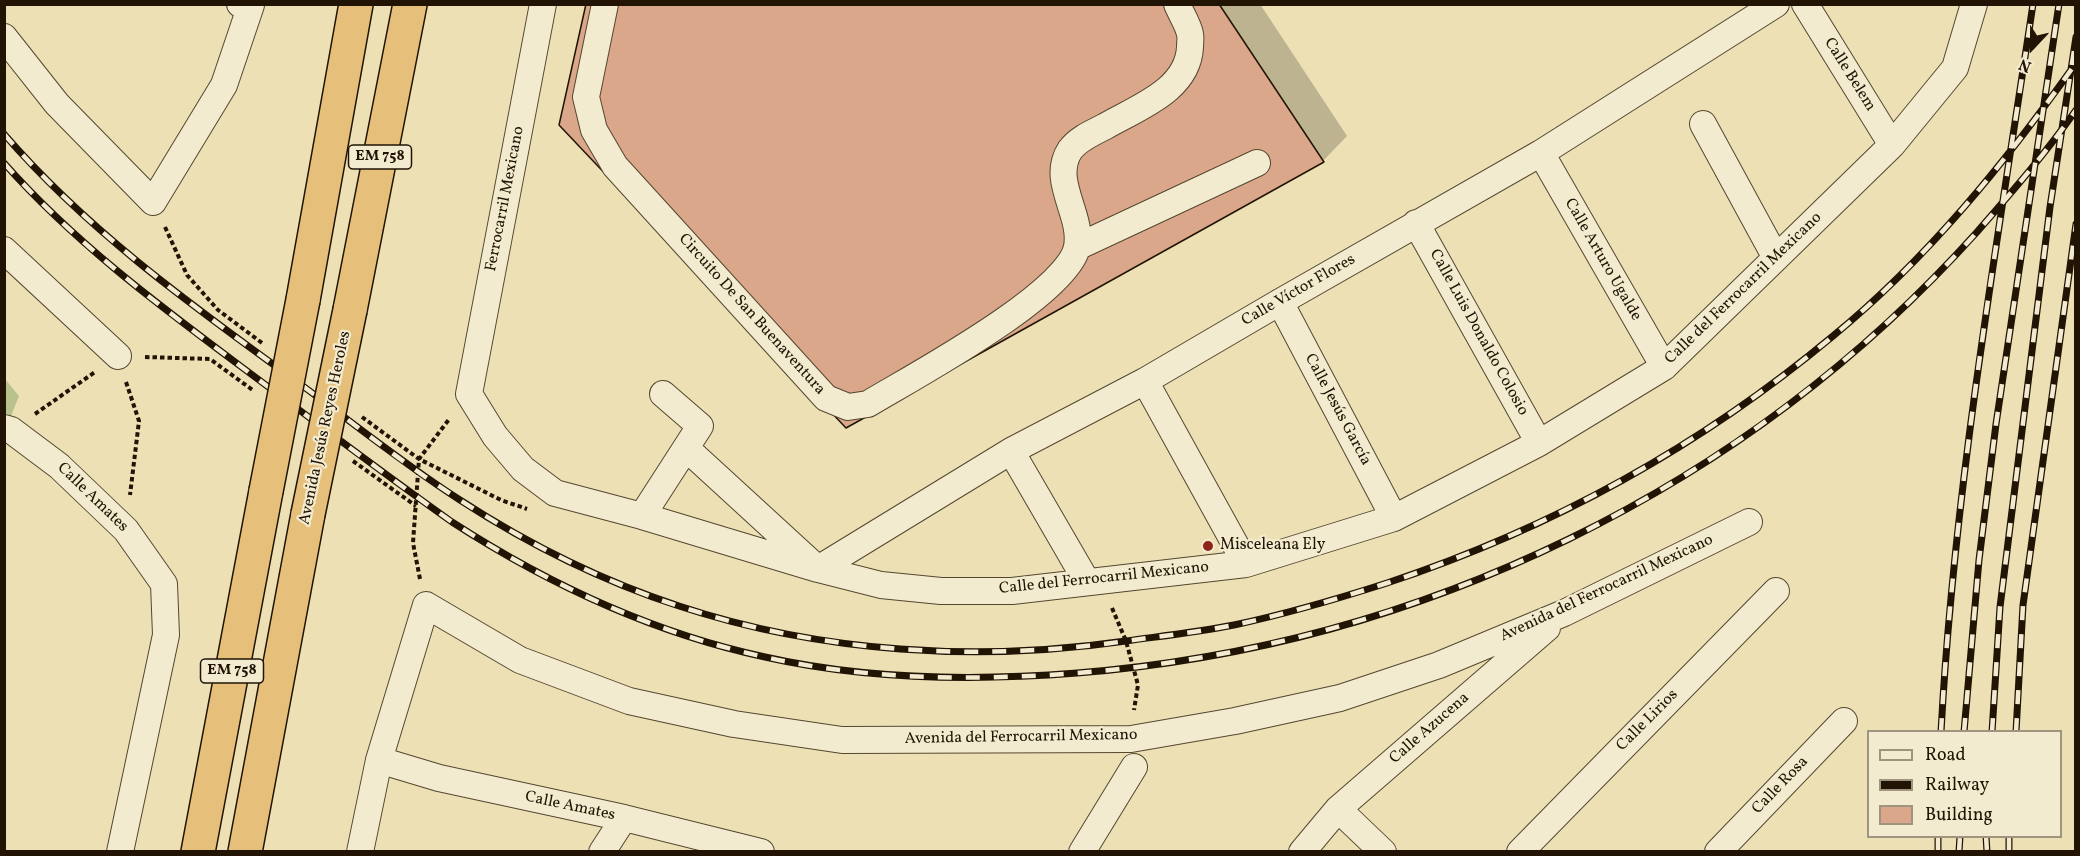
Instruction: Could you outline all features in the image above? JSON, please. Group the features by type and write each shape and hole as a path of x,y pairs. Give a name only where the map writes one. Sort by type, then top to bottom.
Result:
{"highway":[{"name":"EM 758","path":"198,852 303,300 356,4"},
{"name":"Avenida Jesús Reyes Heroles","path":"245,852 308,514 351,310 410,4"}],"street":[{"path":"4,38 57,104 153,202 224,85 251,5 240,4"},
{"name":"Ferrocarril Mexicano","path":"469,394 543,4"},
{"name":"Circuito De San Buenaventura","path":"605,4 586,97 594,130 615,165 826,398 848,407 868,404 958,350 1008,319 1054,282 1069,266 1077,247"},
{"path":"1177,4 1190,34 1189,58 1182,74 1167,90 1083,139 1071,150 1062,170 1076,225 1077,247 1257,163"},
{"name":"Calle Víctor Flores","path":"818,568 1011,451 1145,381 1541,153 1776,4"},
{"name":"Calle Belem","path":"1805,4 1892,145"},
{"name":"Calle del Ferrocarril Mexicano","path":"469,394 495,436 523,468 555,494 642,516 880,585 941,591 1012,591 1246,564 1394,518 1539,443 1664,367 1892,145 1954,68 1974,4"},
{"path":"1702,124 1776,258"},
{"name":"Calle Arturo Ugalde","path":"1541,153 1664,367"},
{"name":"Calle Luis Donaldo Colosio","path":"1416,223 1539,443"},
{"path":"4,250 118,356"},
{"name":"Calle Jesús García","path":"1280,302 1394,518"},
{"path":"1145,381 1246,564"},
{"path":"642,516 700,426 663,394"},
{"name":"Calle Amates","path":"8,429 59,466 126,530 164,584 166,635 120,852"},
{"path":"686,448 818,568"},
{"path":"1011,451 1087,582"},
{"name":"Avenida del Ferrocarril Mexicano","path":"426,605 520,660 629,700 734,724 842,740 1131,739 1235,721 1340,698 1439,665 1564,613 1749,522"},
{"name":"Calle Lirios","path":"1520,852 1776,591"},
{"path":"360,852 379,760 426,605"},
{"name":"Calle Azucena","path":"1302,852 1338,809 1564,613"},
{"name":"Calle Rosa","path":"1718,852 1844,721"},
{"name":"Calle Amates","path":"379,760 439,778 624,818 761,852"},
{"path":"1082,852 1134,767"},
{"path":"1338,809 1383,852"},
{"path":"602,852 624,818"}],"path":[{"path":"153,202 187,275 218,310 266,346"},
{"path":"8,429 118,356 139,421 126,530"},
{"path":"426,605 413,543 419,459 469,394"},
{"path":"361,417 419,459 501,500 532,511"},
{"path":"1087,582 1107,597 1126,641 1138,685 1131,739"}],"green space":[{"path":"5,379 19,396 11,416 5,413"}],"building":[{"path":"586,4 1219,4 1324,162 846,428 559,125"}],"railway":[{"path":"1941,730 1947,641 1966,458 1991,276 2033,4"},
{"path":"1964,730 1979,560 1996,424 2059,4"},
{"path":"1992,730 2000,607 2050,207 2076,37"},
{"path":"4,134 70,202 178,294 417,471 512,532 566,560 622,585 679,606 733,622 788,634 900,649 957,652 1014,651 1070,647 1194,632 1234,625 1311,606 1387,583 1448,561 1507,537 1622,481 1731,413 1783,376 1868,306 1964,208 2076,63"},
{"path":"4,163 58,219 87,245 208,342 452,522 488,545 564,586 602,604 682,634 723,647 803,665 920,677 999,677 1077,673 1205,657 1330,629 1452,589 1569,539 1681,477 1787,406 1886,324 1977,232 2076,110"},
{"path":"2016,730 2023,605 2076,224"},
{"path":"1938,838 1938,852"},
{"path":"1959,852 1960,838"},
{"path":"1986,838 1987,852"},
{"path":"2009,838 2009,852"}],"place":[{"name":"Misceleana Ely","path":"1208,546"}]}
